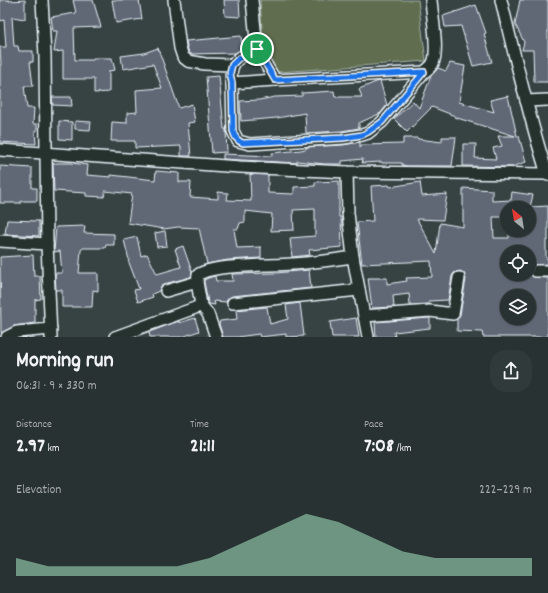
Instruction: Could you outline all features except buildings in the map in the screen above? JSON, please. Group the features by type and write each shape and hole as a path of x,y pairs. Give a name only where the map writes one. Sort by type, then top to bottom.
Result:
{"street":[{"path":"7,337 17,332 51,333 47,244 45,56 42,0"},
{"path":"174,0 182,57 188,61 205,64 232,65"},
{"path":"252,0 257,49 275,80"},
{"path":"257,49 238,59 232,65 230,73 232,83 233,131 235,138 238,141 250,144 343,138 362,135 382,122 432,64 435,45 431,0"},
{"path":"0,150 240,167 347,172 547,175 500,0"},
{"path":"232,83 424,72"},
{"path":"526,101 548,100"},
{"path":"347,172 348,213 352,257 368,337"},
{"path":"0,241 47,244"},
{"path":"216,337 208,314 201,304 197,282 198,275 207,270 293,264 352,257"},
{"path":"536,271 548,271"},
{"path":"364,316 430,311 453,314 459,278"},
{"path":"166,291 197,282"},
{"path":"233,303 359,290"},
{"path":"115,337 195,308 201,304"}],"green space":[{"path":"260,0 418,0 426,61 265,73"}],"route":[{"path":"257,49 275,80 424,72 382,122 362,135 343,138 250,144 238,141 235,138 233,131 232,83 230,73 232,65 238,59 257,49"}]}
